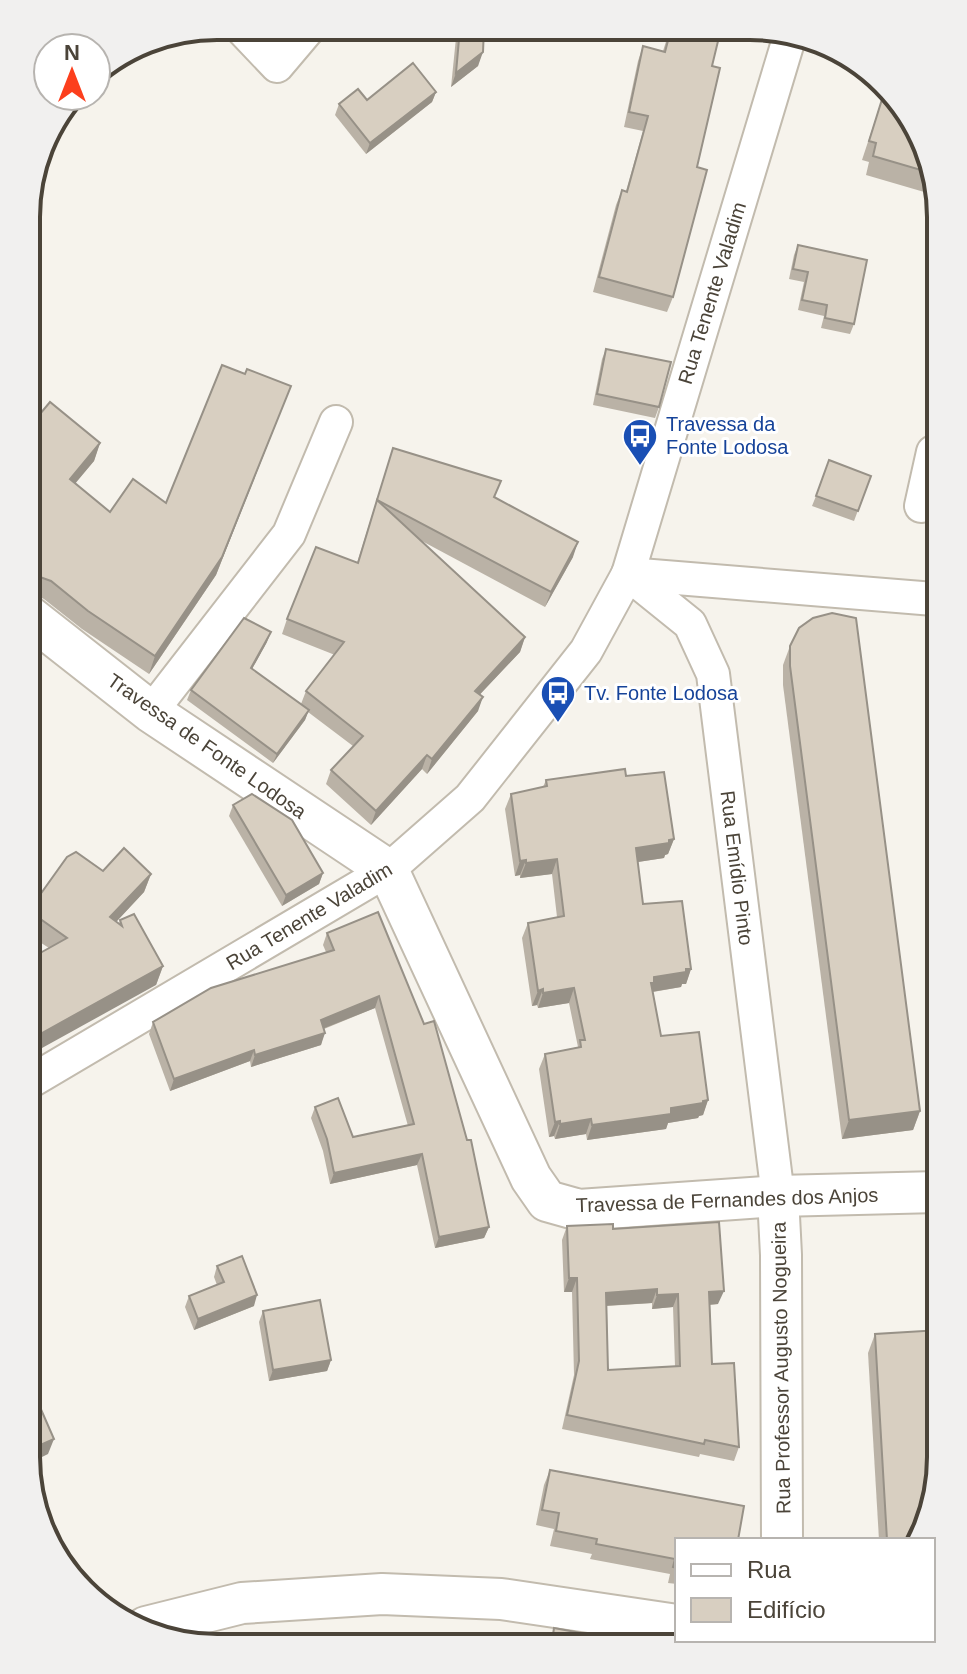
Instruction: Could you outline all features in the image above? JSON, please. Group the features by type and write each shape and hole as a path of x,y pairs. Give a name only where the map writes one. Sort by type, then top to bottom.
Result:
{"street":[{"path":"252,40 277,66 299,40"},
{"name":"Rua Tenente Valadim","path":"40,1076 388,870 470,798 586,651 628,574 787,44"},
{"path":"151,712 289,534 336,422"},
{"path":"921,506 927,479"},
{"path":"628,574 927,598"},
{"name":"Rua Emídio Pinto","path":"628,574 690,624 713,674 778,1196"},
{"name":"Travessa de Fonte Lodosa","path":"40,625 151,712 388,870"},
{"name":"Travessa de Fernandes dos Anjos","path":"388,870 531,1178 547,1201 579,1210 778,1196 927,1192"},
{"name":"Rua Professor Augusto Nogueira","path":"778,1196 782,1538"},
{"path":"158,1624 242,1603 382,1594 501,1599 675,1625"}],"building":[{"path":"459,40 484,40 483,52 456,73"},
{"path":"668,40 718,40 712,66 720,68 697,167 707,170 673,297 599,277 622,190 627,192 648,116 629,112 643,46 665,52"},
{"path":"413,63 436,92 370,143 339,104 358,89 367,100"},
{"path":"882,99 909,139 921,170 873,156 876,143 869,141"},
{"path":"798,245 867,260 854,324 825,318 827,305 802,300 808,272 793,269"},
{"path":"606,349 671,362 659,407 597,394"},
{"path":"222,365 245,374 247,369 291,386 222,557 155,656 88,611 51,581 40,577 40,414 50,402 100,443 70,479 110,512 133,479 166,503"},
{"path":"393,448 501,481 494,497 578,542 551,592 377,500"},
{"path":"829,460 871,476 858,511 816,496"},
{"path":"377,500 525,637 475,691 483,697 432,759 427,755 376,811 331,770 363,736 306,691 344,642 287,619 316,547 358,563"},
{"path":"832,613 856,618 920,1111 849,1120 790,666 790,646 799,628 813,618"},
{"path":"244,618 271,632 251,668 309,710 277,754 191,690"},
{"path":"625,769 626,776 664,772 674,839 669,843 636,848 643,904 682,901 691,969 654,977 654,983 651,983 661,1036 699,1032 708,1100 671,1108 671,1114 592,1125 591,1119 560,1124 560,1121 555,1122 545,1054 581,1047 580,1040 585,1040 574,988 543,993 543,989 538,991 528,923 564,916 557,859 520,861 511,794 547,786 546,780"},
{"path":"252,794 292,820 323,873 286,895 233,805"},
{"path":"124,848 151,874 110,917 122,926 120,920 134,914 163,966 40,1034 40,953 67,938 40,919 40,895 67,857 76,852 103,871"},
{"path":"378,912 424,1024 434,1021 467,1140 471,1140 489,1227 439,1237 422,1154 334,1173 327,1139 315,1107 338,1098 353,1137 414,1124 379,996 321,1020 325,1033 255,1055 254,1050 174,1079 153,1022 211,988 334,950 327,933"},
{"path":"719,1222 724,1291 709,1292 712,1364 734,1363 739,1447 705,1440 704,1444 567,1415 579,1361 577,1278 569,1278 567,1226 613,1224 613,1229","holes":["657,1289 657,1295 678,1294 680,1366 608,1370 606,1293"]},
{"path":"242,1256 257,1295 198,1319 189,1296 224,1282 217,1266"},
{"path":"320,1300 331,1360 273,1370 263,1311"},
{"path":"927,1331 927,1468 921,1503 906,1538 887,1538 875,1334"},
{"path":"40,1407 54,1439 40,1445"},
{"path":"550,1470 744,1506 738,1538 675,1538 675,1559 596,1544 597,1539 556,1531 559,1513 542,1510"},
{"path":"554,1628 586,1634 553,1634"}],"place":[{"name":"Travessa da Fonte Lodosa","path":"640,467"},
{"name":"Tv. Fonte Lodosa","path":"558,724"}]}
